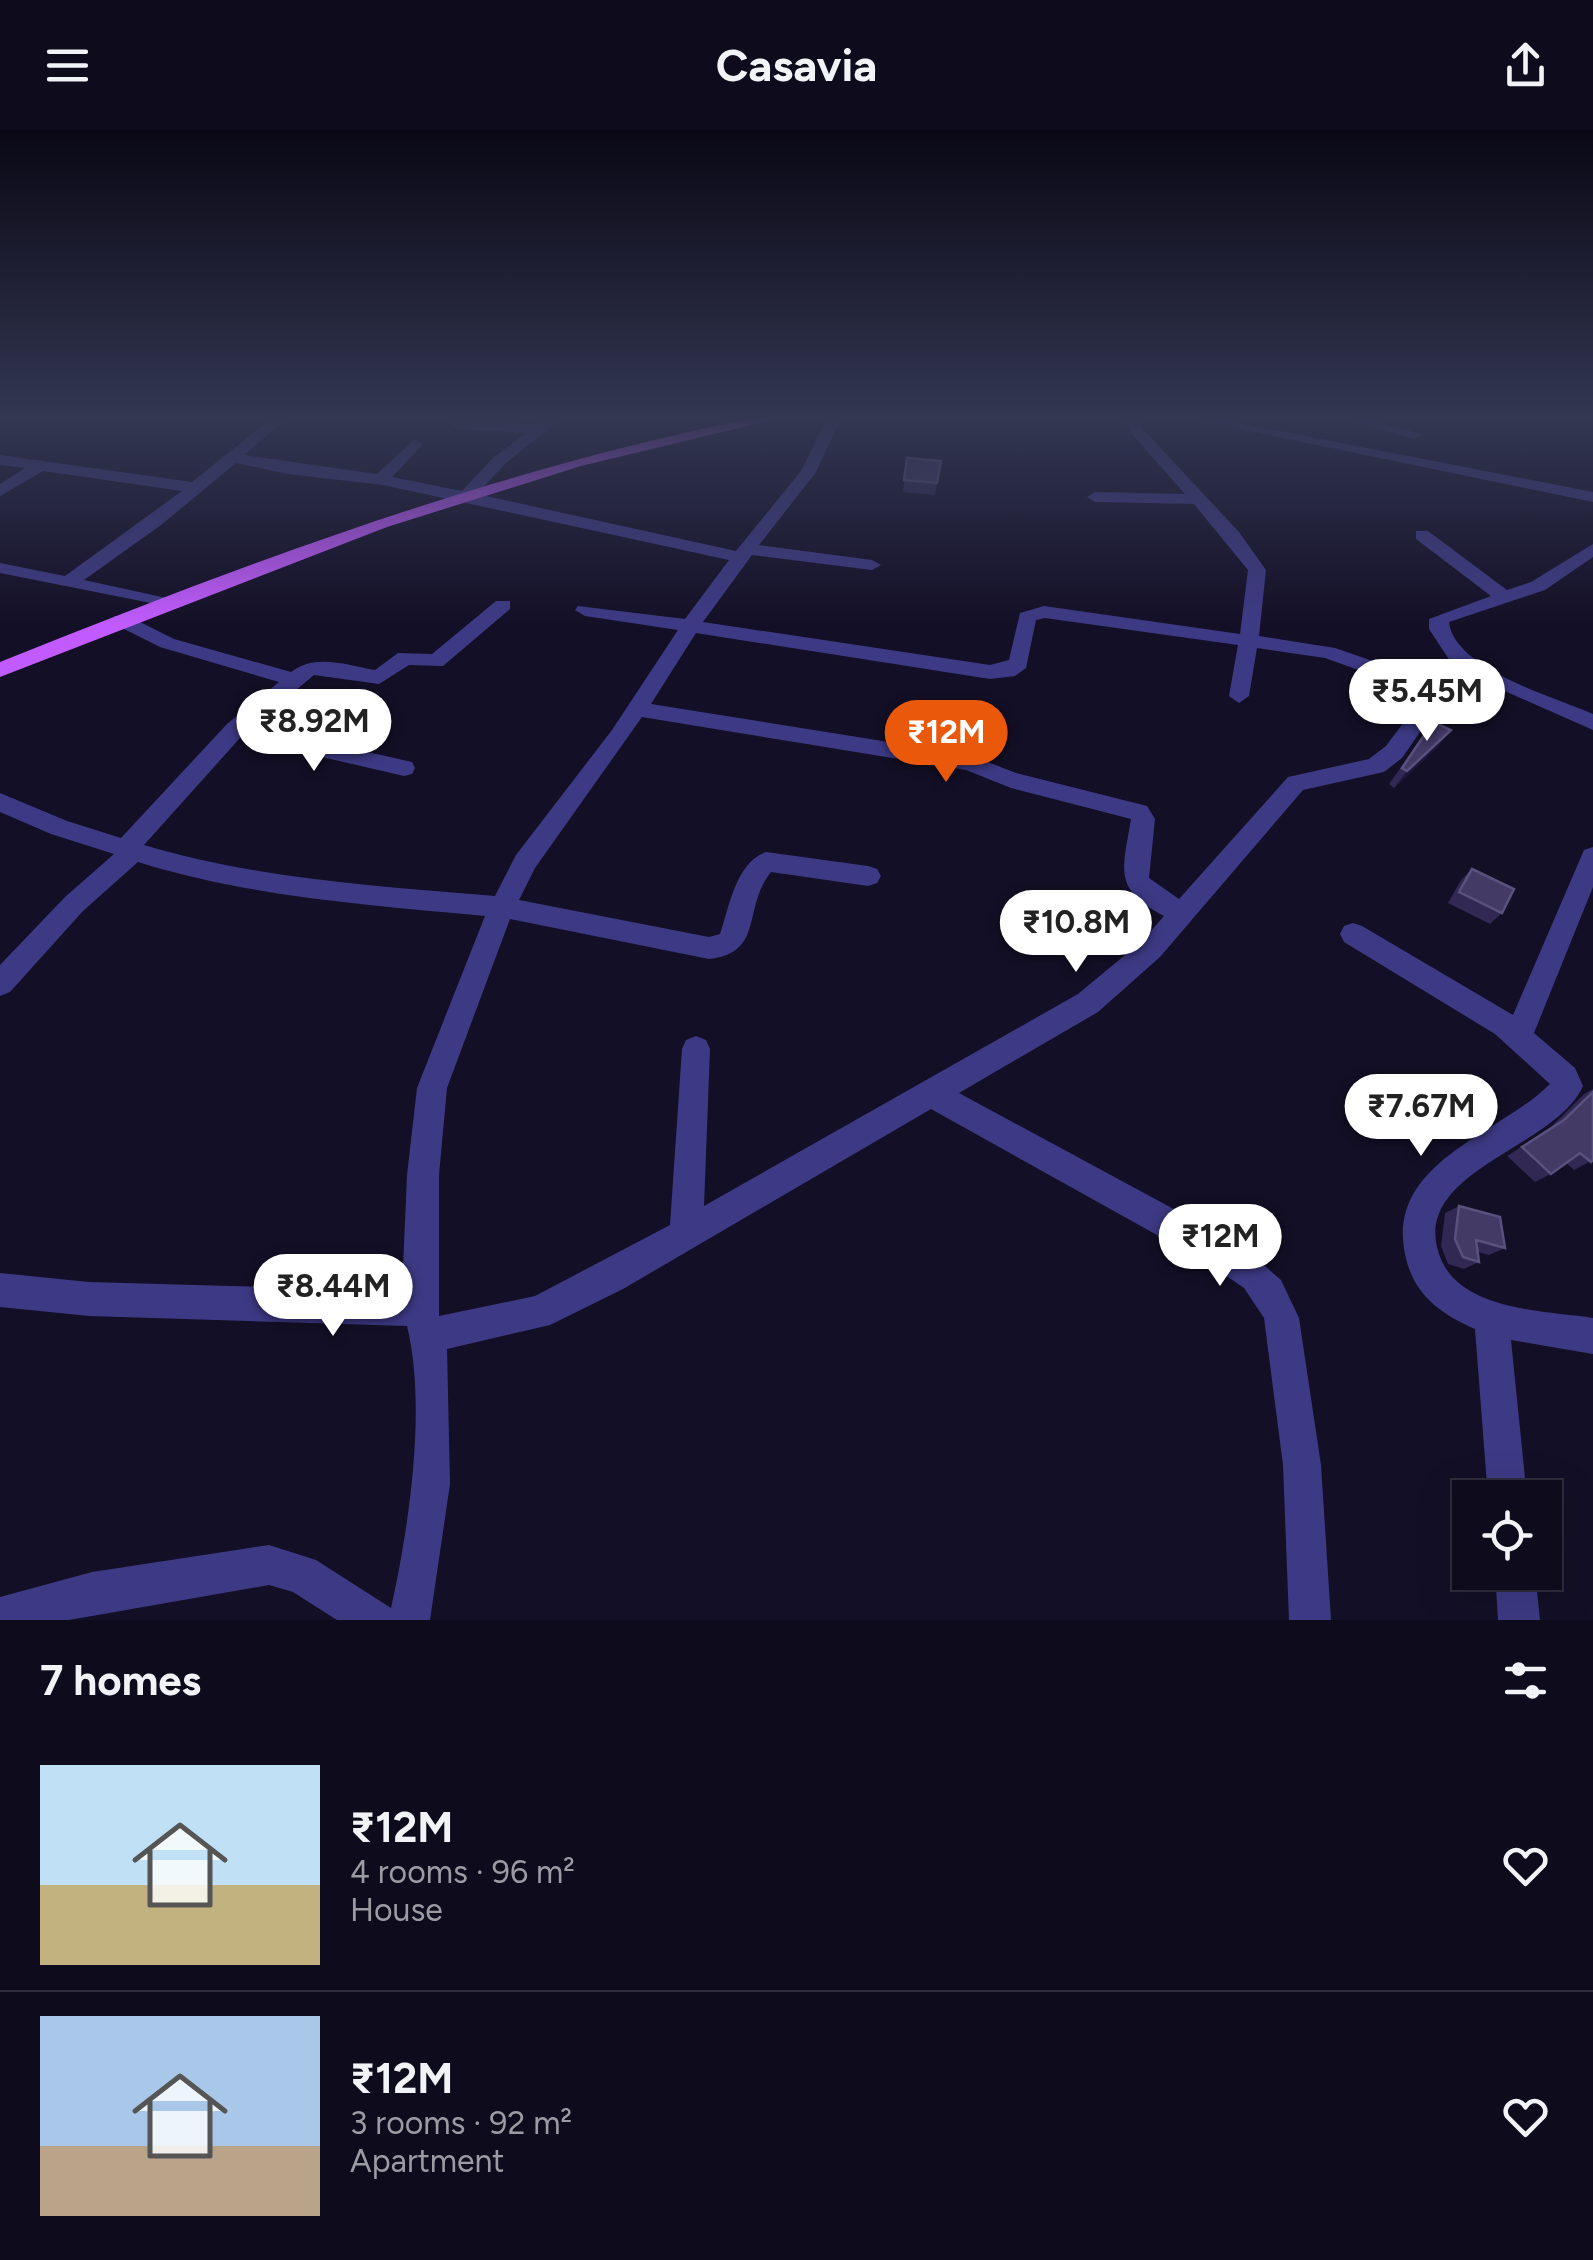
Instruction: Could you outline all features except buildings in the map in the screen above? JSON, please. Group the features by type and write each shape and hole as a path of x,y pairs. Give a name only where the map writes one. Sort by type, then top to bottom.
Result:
{"main road":[{"path":"0,670 164,603 494,488"}],"street":[{"path":"68,582 197,488"},
{"path":"422,488 743,553 872,565"},
{"path":"464,495 471,488"},
{"path":"409,1620 427,1542 434,1465 424,1322 423,1176 432,1088 503,907 525,862 637,709 690,626 796,488"},
{"path":"1190,488 1256,570 1257,594 1240,696"},
{"path":"1545,488 1593,497"},
{"path":"1095,497 1200,499"},
{"path":"1422,535 1504,596"},
{"path":"1593,549 1538,586 1439,620 1439,629 1463,665 1593,723"},
{"path":"0,568 164,603"},
{"path":"0,984 129,851 235,729 295,680 317,666 378,677 406,658 436,661 503,606"},
{"path":"584,610 990,672 1008,670 1019,663 1027,617 1033,614 1247,639 1348,657 1438,692"},
{"path":"122,620 167,643 295,680"},
{"path":"0,1290 424,1322 538,1313 686,1234 1088,1003 1151,949 1296,783 1376,766 1394,752 1463,665"},
{"path":"637,709 970,762 1000,777 1139,812 1143,819 1133,878 1137,888 1184,914"},
{"path":"235,729 404,768"},
{"path":"0,802 58,828 201,872 284,885 503,907 709,948 727,946 752,882 766,862 868,876"},
{"path":"1519,1035 1593,857"},
{"path":"1352,934 1519,1035 1565,1078 1568,1086 1449,1174 1424,1204 1418,1231 1419,1256 1428,1280 1448,1300 1491,1316 1593,1336"},
{"path":"686,1234 696,1049"},
{"path":"932,1094 1221,1252 1248,1268 1265,1286 1279,1311 1296,1411 1304,1476 1310,1620"},
{"path":"1491,1316 1506,1480"},
{"path":"0,1618 92,1592 269,1565 302,1574 374,1620"},
{"path":"1516,1590 1519,1620"}]}
